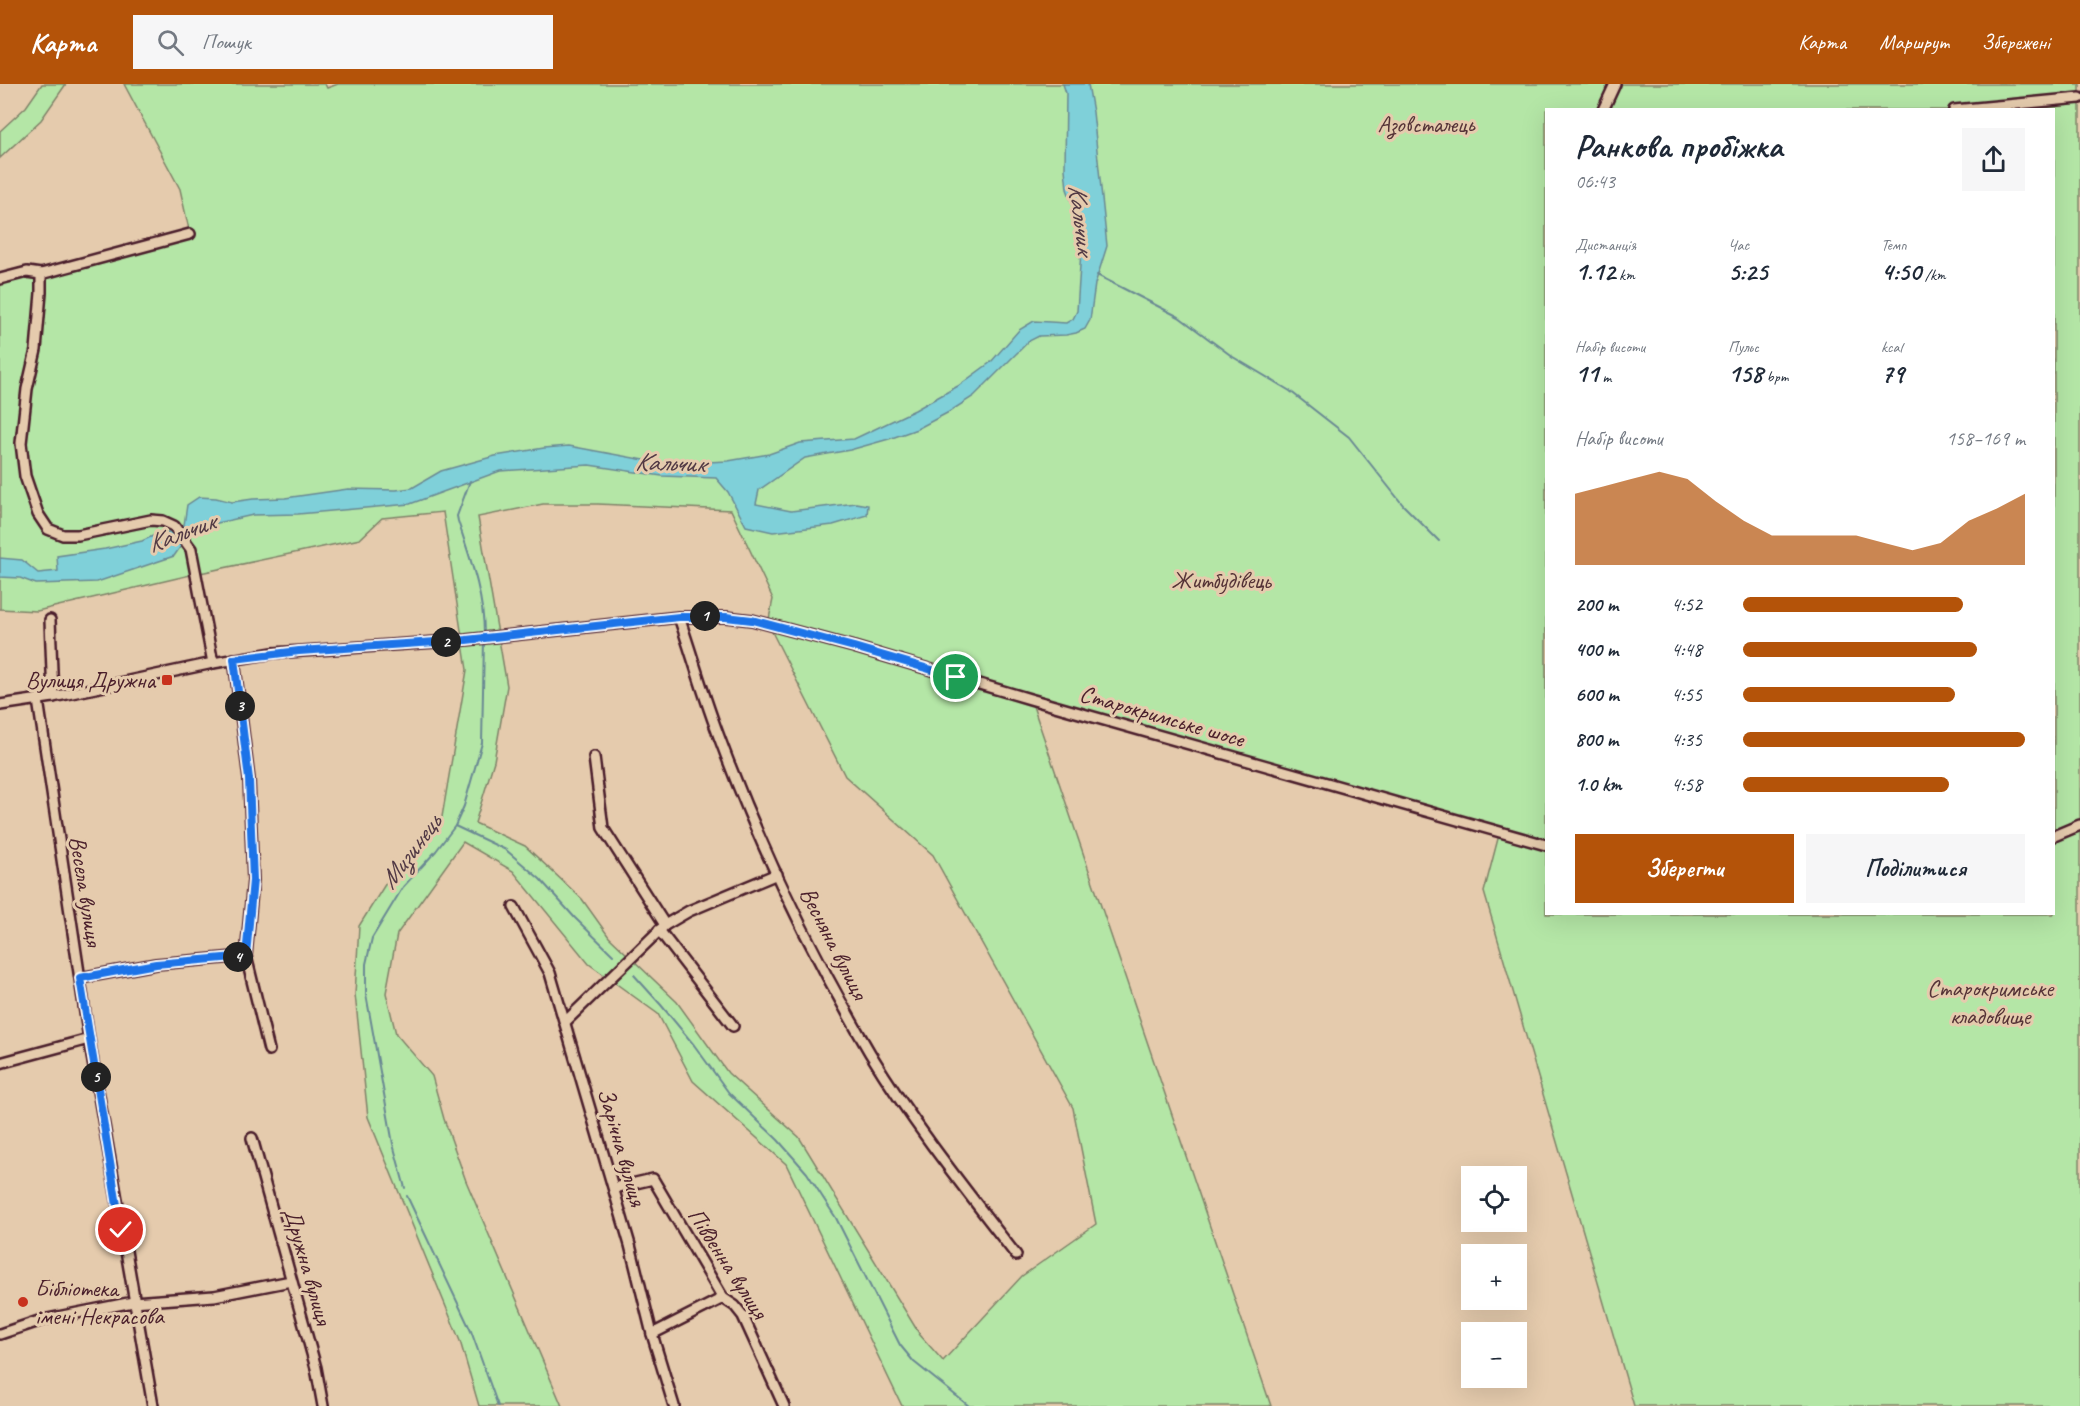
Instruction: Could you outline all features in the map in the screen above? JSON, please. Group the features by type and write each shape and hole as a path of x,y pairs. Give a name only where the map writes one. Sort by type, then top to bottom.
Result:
{"street":[{"path":"1604,108 1615,84"},
{"path":"1975,108 2080,98"},
{"path":"0,279 27,272 41,274 190,234"},
{"path":"41,274 36,350 27,389 21,443 25,476 38,514 48,529 63,535 78,535 151,520 163,521 174,526 191,549 213,663"},
{"name":"Старокримське шосе","path":"0,705 38,700 234,659 299,651 466,640 679,617 726,617 768,624 854,647 1545,845"},
{"name":"Весняна вулиця","path":"679,617 721,742 777,874 822,967 871,1054 928,1140 1016,1255"},
{"path":"50,620 53,697"},
{"path":"234,659 249,779 253,880 246,956 269,1050"},
{"name":"Весела вулиця","path":"38,700 89,1039 133,1302 153,1406"},
{"path":"594,757 603,828 662,927 733,1026"},
{"path":"2055,836 2080,825"},
{"path":"565,1022 662,927 689,911 777,874"},
{"name":"Зарічна вулиця","path":"514,907 550,973 614,1188 652,1334 674,1406"},
{"path":"80,978 156,964 246,956"},
{"path":"0,1063 89,1039"},
{"name":"Дружна вулиця","path":"252,1138 316,1368 323,1406"},
{"name":"Південна вулиця","path":"614,1188 653,1179 723,1298 735,1306 743,1316 784,1406"},
{"path":"0,1334 42,1320 133,1302 214,1296 291,1281"},
{"path":"652,1334 723,1298"}],"green space":[{"path":"42,84 66,84 41,120 0,158 0,131 26,107"},
{"path":"124,84 325,84 327,88 338,84 2080,84 2080,1406 1634,1406 1484,892 1500,831 1031,700 1271,1406 902,1406 786,1164 693,1081 658,1014 589,964 513,871 463,842 397,934 386,993 396,1034 432,1076 444,1119 466,1181 562,1406 479,1406 460,1341 368,1117 355,994 359,926 396,867 442,817 467,670 443,512 382,518 360,539 37,611 0,609 0,279 41,274 190,234 180,189","holes":["543,504 731,510 773,599 768,624 845,776 933,855 1073,1108 1096,1224 1022,1276 943,1361 920,1335 799,1137 728,1073 677,1002 609,937 582,899 525,846 475,823 494,761 507,686 478,517"]}],"water":[{"name":"Кальчик","path":"1063,84 1088,84 1093,112 1107,246 1095,284 1090,320 1085,329 1076,333 1039,336 1029,341 974,396 917,429 850,450 805,458 759,490 756,504 791,511 856,503 868,505 867,515 833,525 773,532 746,526 728,492 716,478 662,476 589,465 500,471 410,504 298,514 253,515 213,524 190,533 174,556 97,582 36,584 20,578 0,577 0,558 22,560 38,573 58,571 57,556 105,549 173,531 184,525 187,505 199,497 232,502 285,498 348,489 412,488 441,471 495,456 544,448 569,446 666,464 728,461 769,454 800,443 854,439 915,410 958,386 991,362 1019,330 1034,321 1066,323 1073,319 1077,311 1082,236 1079,220 1067,189 1066,93"}],"waterway":[{"path":"1097,275 1179,317 1233,357 1290,391 1349,437 1403,505 1439,541"},
{"name":"Мизинець","path":"470,481 457,516 479,591 484,634"},
{"name":"Мизинець","path":"405,1188 393,1144 366,994 366,964 372,938 403,887 455,826 464,806 482,743 484,640"},
{"path":"455,826 506,850 540,879 613,955"},
{"path":"634,975 694,1045 729,1093 778,1140 807,1173 836,1218 900,1345 914,1362 969,1406"},
{"name":"Мизинець","path":"407,1196 471,1331 498,1406"}],"place":[{"name":"Вулиця Дружна","path":"167,680"},
{"name":"Бібліотека імені Некрасова","path":"23,1302"}],"route":[{"path":"121,1230 80,978 156,964 246,956 253,898 249,779 234,659 273,653 466,640 702,616 752,620 956,677"}],"park label":[{"name":"Азовсталець","path":"1426,124"},
{"name":"Житбудівець","path":"1221,580"},
{"name":"Старокримське кладовище","path":"1990,1002"}]}
